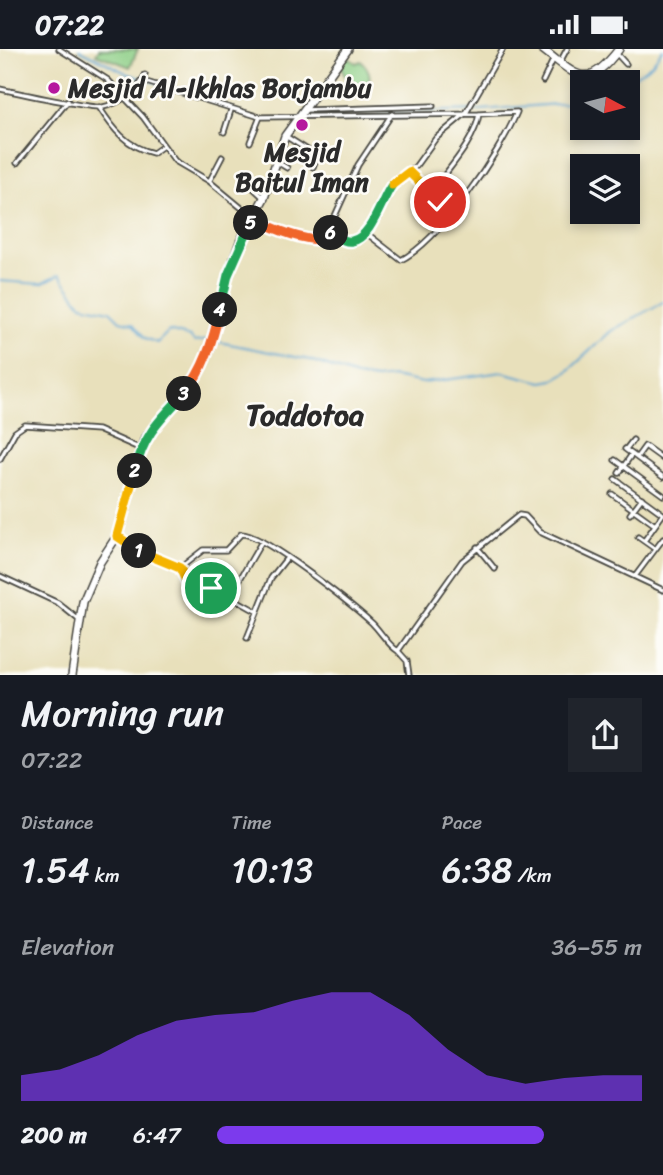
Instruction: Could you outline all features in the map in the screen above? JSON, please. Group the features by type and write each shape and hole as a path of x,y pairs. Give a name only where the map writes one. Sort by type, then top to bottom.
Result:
{"main road":[{"path":"72,674 79,620 100,562 117,536 141,449 152,427 187,391 198,374 212,341 228,275 264,198 285,136 348,49"},
{"path":"542,49 575,73 593,75 601,71 617,51"}],"street":[{"path":"59,49 106,78 126,97 176,162 209,181 253,218 290,234 317,240 324,240 358,165 391,114"},
{"path":"328,231 350,241 365,232 389,188 409,172 436,138 476,101 503,49"},
{"path":"543,81 568,49"},
{"path":"617,51 626,64"},
{"path":"0,89 99,107 126,97 144,78 230,110 260,117 433,106"},
{"path":"18,163 68,101"},
{"path":"99,107 133,147 153,153 163,146"},
{"path":"225,132 230,110"},
{"path":"299,114 517,112 493,157 438,230 403,260 365,232"},
{"path":"431,193 462,149 477,124 479,114"},
{"path":"250,142 260,117"},
{"path":"285,136 317,156 313,167"},
{"path":"209,181 222,157"},
{"path":"275,161 287,168"},
{"path":"409,172 440,202"},
{"path":"251,187 264,198"},
{"path":"0,459 15,432 25,425 94,429 141,449"},
{"path":"633,440 625,449 663,477"},
{"path":"619,473 645,446 663,459"},
{"path":"615,460 663,495"},
{"path":"615,479 663,514 644,541"},
{"path":"612,494 655,525"},
{"path":"631,515 642,498"},
{"path":"398,651 447,578 477,547 522,515 540,532 663,590"},
{"path":"180,568 203,550 226,550 243,533 262,541 345,600 407,661 409,674"},
{"path":"117,536 143,553 180,568 189,587 198,590 214,576"},
{"path":"638,537 655,549"},
{"path":"636,575 663,539"},
{"path":"240,579 262,541"},
{"path":"477,547 495,569"},
{"path":"247,638 271,578 286,559"},
{"path":"0,576 52,600 79,620"},
{"path":"204,584 218,592"},
{"path":"238,601 256,611"}],"green space":[{"path":"99,49 138,49 130,67 96,54"},
{"path":"346,56 356,63 361,61 368,70 370,79 360,97 352,96 340,64"}],"waterway":[{"path":"79,49 126,73 207,99"},
{"path":"640,73 652,64 663,49"},
{"path":"339,114 481,110 570,103"},
{"path":"0,281 41,284 59,275 82,305 110,311 120,321 133,324 145,338 157,343 169,331 190,337 194,342 208,340"},
{"path":"214,341 310,360 356,376 376,379 393,377 423,383 502,372 542,382 553,380 567,372 611,331 663,302"}],"place":[{"name":"Mesjid Al-Ikhlas Borjambu","path":"54,88"},
{"name":"Mesjid Baitul Iman","path":"302,125"}],"district":[{"name":"Toddotoa","path":"305,415"}],"route":[{"path":"211,588 204,584 198,590 189,587 180,568 143,553 117,536 144,440 152,427 187,391 198,374 210,348 228,275 240,242 253,218 298,236 322,240 328,231 346,241 353,241 365,232 389,188 409,172 440,202"}]}
